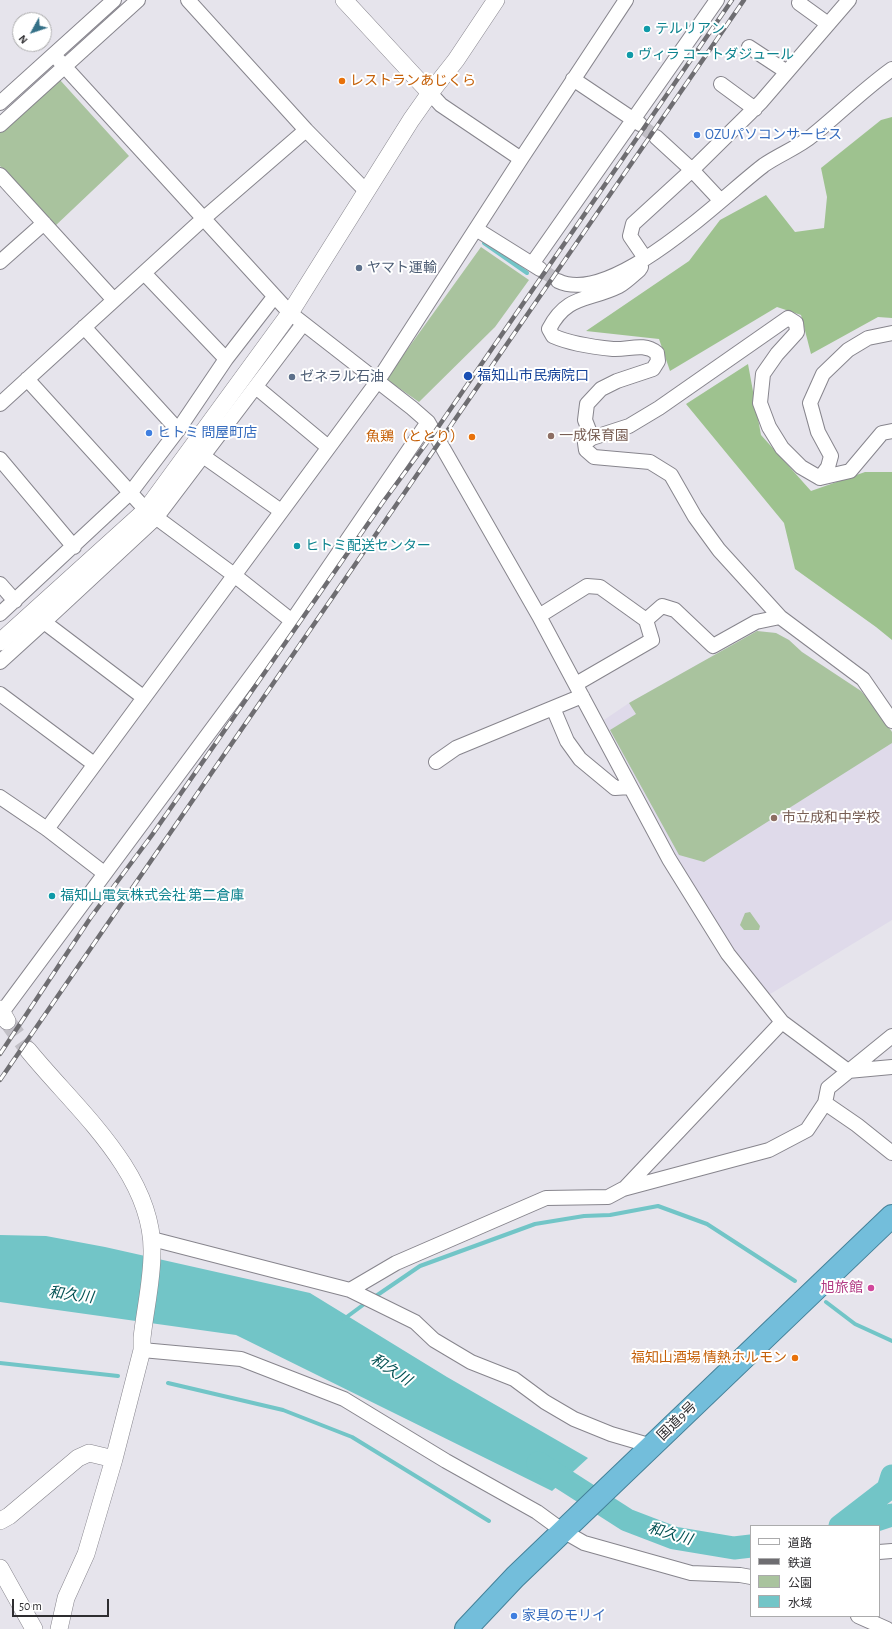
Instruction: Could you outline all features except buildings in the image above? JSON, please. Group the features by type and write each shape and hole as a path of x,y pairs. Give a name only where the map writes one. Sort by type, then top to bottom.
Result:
{"highway":[{"name":"国道9号","path":"466,1629 515,1577 892,1216"}],"street":[{"path":"0,103 114,0"},
{"path":"0,125 138,0"},
{"path":"188,0 306,130 366,191"},
{"path":"344,0 442,105 521,158"},
{"path":"0,642 151,514 290,313 366,191 430,93 456,60 496,0"},
{"path":"47,829 377,382 521,158 626,0"},
{"path":"476,229 536,267 636,122 716,0"},
{"path":"645,258 630,236 633,224 692,170 755,108 849,0"},
{"path":"800,3 828,24"},
{"path":"749,47 787,72"},
{"path":"54,55 290,313 428,422 539,616 669,859 728,954 782,1022 848,1071 892,1067"},
{"path":"558,281 565,284 598,282 645,258 693,225 765,164 812,136 868,86 892,69"},
{"path":"573,79 636,122"},
{"path":"721,84 755,108"},
{"path":"0,404 203,219 306,130"},
{"path":"656,137 692,170 721,201"},
{"path":"0,175 114,300"},
{"path":"0,262 44,223"},
{"path":"592,438 585,420 586,404 602,389 653,369 658,361 657,353 652,349 640,346 614,349 576,343 553,336 549,329 555,319 573,302 620,286 639,270 645,258"},
{"path":"144,273 226,359"},
{"path":"0,614 74,547 131,492 178,430 226,359 274,297"},
{"path":"892,431 882,433 850,471 820,478 801,467 782,448 769,427 760,403 763,374 777,354 797,332 796,323 788,318 659,408 629,426 592,438 585,443 586,450 594,457 650,462 671,475 695,517 718,550 780,617 863,679 892,721"},
{"path":"0,662 44,622 151,514 204,456 303,324"},
{"path":"84,327 178,430"},
{"path":"820,478 828,467 831,456 818,432 810,403 823,374 848,350 868,338 892,334"},
{"path":"27,379 151,514 234,575 292,621"},
{"path":"256,387 328,447"},
{"path":"2,1014 104,873 292,621 428,422"},
{"path":"204,456 281,511"},
{"path":"0,459 74,547"},
{"path":"0,584 15,601"},
{"path":"436,762 456,748 553,708 652,640 646,620 600,587 587,586 539,616"},
{"path":"646,620 662,606 675,610 713,646 756,622 780,617"},
{"path":"44,622 143,697"},
{"path":"0,694 94,764"},
{"path":"553,708 567,741 580,759 615,788 630,787"},
{"path":"0,797 47,829 104,873"},
{"path":"623,1189 782,1022"},
{"path":"350,1290 396,1263 546,1198 608,1197 623,1189 770,1150 807,1130 825,1103 828,1088 892,1036"},
{"path":"28,1050 105,1140 128,1172 142,1197 152,1246 142,1344 114,1460 86,1554 66,1598 59,1629"},
{"path":"825,1103 857,1125 892,1153"},
{"path":"152,1246 350,1290 414,1322 434,1340 471,1362 514,1379 545,1402 574,1419 611,1434 652,1446"},
{"path":"142,1344 241,1359 344,1399 446,1461 537,1512 563,1531 584,1543 691,1574 748,1575"},
{"path":"0,1521 10,1516 78,1458 89,1453 114,1460"},
{"path":"880,1552 892,1551"},
{"path":"0,1568 34,1629"},
{"path":"860,1617 887,1629"}],"shaded area":[{"name":"市立成和中学校","path":"757,631 776,633 789,640 802,652 861,691 892,732 892,920 767,996 702,903 604,720 629,703"}],"green space":[{"path":"60,80 129,156 54,227 0,166 0,132"},
{"path":"892,117 892,318 878,317 811,354 801,315 777,307 670,371 659,339 586,331 689,261 720,220 766,195 795,232 824,228 827,197 821,168 881,120"},
{"path":"481,247 529,280 495,327 419,402 386,379"},
{"path":"748,364 761,435 811,491 865,472 892,472 892,640 795,569 784,523 686,404"},
{"path":"757,631 776,633 789,640 802,652 861,691 876,708 892,732 892,743 704,862 679,855 610,730 636,714 629,703"},
{"path":"750,912 760,926 759,930 744,930 740,925 745,913"}],"water":[{"path":"0,1235 46,1236 105,1247 310,1293 447,1377 588,1458 552,1491 236,1335 0,1302"}],"waterway":[{"path":"484,243 527,273"},
{"path":"373,1298 420,1266 535,1224 584,1216 610,1215 658,1206 707,1224 795,1281"},
{"path":"344,1319 367,1302"},
{"path":"826,1302 855,1324 892,1341"},
{"path":"0,1363 118,1376"},
{"path":"168,1383 283,1410 352,1437 489,1521"},
{"name":"和久川","path":"538,1463 627,1520 674,1538 734,1548 750,1546"},
{"path":"841,1525 888,1489 892,1476"},
{"name":"和久川","path":"861,1525 892,1515"}],"tunnel":[{"path":"640,125 656,137"},
{"path":"540,269 558,281"},
{"path":"7,1021 28,1050"}],"railway":[{"path":"0,1054 91,917 152,835 383,502 434,433 732,0"},
{"path":"0,1080 744,0"}],"place":[{"name":"テルリアン","path":"647,29"},
{"name":"ヴィラ コートダジュール","path":"630,55"},
{"name":"レストランあじくら","path":"342,81"},
{"name":"OZUパソコンサービス","path":"697,135"},
{"name":"ヤマト運輸","path":"359,268"},
{"name":"福知山市民病院口","path":"468,376"},
{"name":"ゼネラル石油","path":"292,377"},
{"name":"ヒトミ 問屋町店","path":"149,433"},
{"name":"一成保育園","path":"551,436"},
{"name":"魚鶏（ととり）","path":"472,437"},
{"name":"ヒトミ配送センター","path":"297,546"},
{"name":"市立成和中学校","path":"774,818"},
{"name":"福知山電気株式会社 第二倉庫","path":"52,896"},
{"name":"旭旅館","path":"871,1288"},
{"name":"福知山酒場 情熱ホルモン","path":"795,1358"},
{"name":"家具のモリイ","path":"514,1616"}]}
